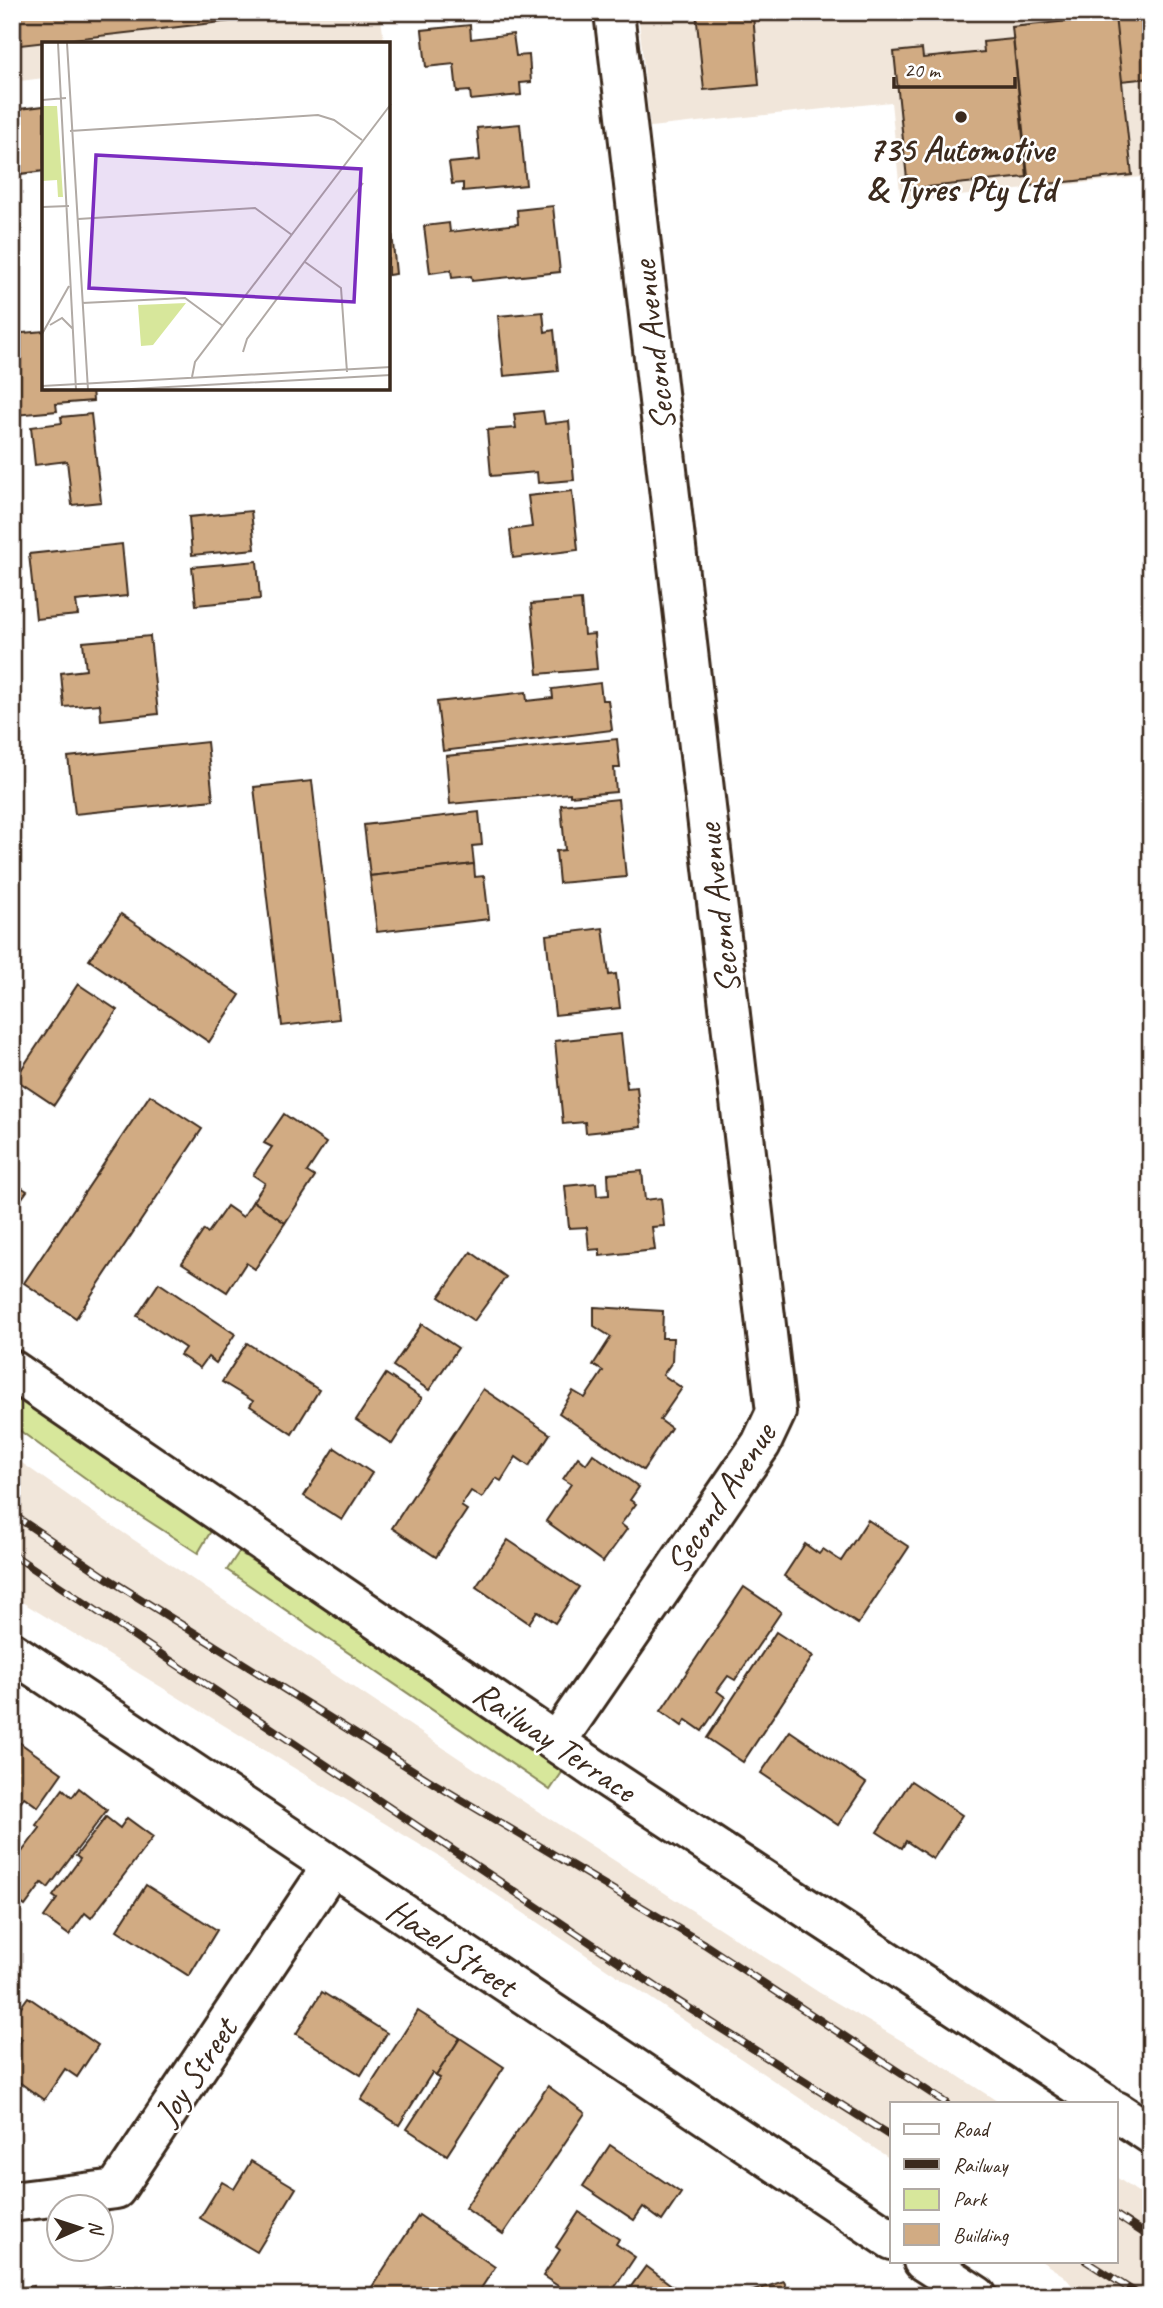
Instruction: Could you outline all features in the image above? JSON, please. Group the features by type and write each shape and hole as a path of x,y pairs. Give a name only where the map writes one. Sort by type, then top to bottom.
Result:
{"street":[{"name":"Second Avenue","path":"556,1742 761,1444 776,1412 614,12"},
{"name":"Railway Terrace","path":"12,1370 556,1742 1102,2102"},
{"name":"Hazel Street","path":"12,1652 890,2239"},
{"name":"Joy Street","path":"12,2202 116,2189 332,1866"},
{"path":"1118,2112 1151,2134"},
{"path":"925,2262 977,2296"}],"shaded area":[{"path":"12,12 380,12 384,40 368,42 42,42 42,78 12,82"},
{"path":"638,12 1151,12 1151,176 901,202 891,102 650,127"},
{"path":"12,1456 536,1810 820,1993 921,2052 998,2102 890,2102 890,2159 440,1857 12,1596"},
{"path":"1118,2178 1151,2201 1151,2296 1076,2296 1076,2290 1064,2276 1043,2262 1118,2262"}],"green space":[{"path":"12,1393 211,1531 198,1553 113,1498 12,1425"},
{"path":"239,1552 565,1768 550,1790 227,1570"}],"building":[{"path":"12,12 301,12 301,13 12,46"},
{"path":"696,12 776,12 753,15 759,85 704,90"},
{"path":"1114,12 1151,12 1151,78 1121,81"},
{"path":"1115,16 1132,175 1029,186 1012,27"},
{"path":"470,25 471,39 513,34 516,56 529,55 531,82 520,83 521,95 471,100 470,91 457,92 454,64 426,67 422,30"},
{"name":"735 Automotive & Tyres Pty Ltd","path":"1013,39 1027,177 908,189 894,52 922,49 923,58 984,52 983,42"},
{"path":"42,106 42,171 12,175 12,110"},
{"path":"520,124 526,185 463,191 463,183 452,184 449,163 480,160 477,128"},
{"path":"553,206 560,272 472,281 471,276 452,278 451,270 430,273 424,226 449,223 450,232 518,224 517,210"},
{"path":"390,234 396,274 390,275"},
{"path":"543,312 545,332 554,330 558,371 504,376 498,316"},
{"path":"42,331 42,390 92,390 93,401 56,404 57,411 15,415 12,334"},
{"path":"543,411 545,424 569,421 574,480 538,483 537,472 491,476 487,430 516,428 514,414"},
{"path":"91,414 101,502 72,505 67,461 35,465 31,427 62,423 61,417"},
{"path":"572,491 578,550 513,558 510,530 532,527 528,496"},
{"path":"251,511 255,549 192,555 189,517"},
{"path":"122,544 127,596 76,601 78,615 36,619 29,554"},
{"path":"257,561 260,599 196,605 192,567"},
{"path":"581,600 584,635 594,634 597,669 538,674 531,604"},
{"path":"150,636 158,714 101,720 100,704 64,707 61,673 86,670 83,642"},
{"path":"600,683 602,700 608,700 612,730 443,751 437,702 526,692 527,701 553,698 552,689"},
{"path":"617,739 620,768 614,768 616,792 570,796 570,793 450,804 446,756"},
{"path":"207,742 213,800 75,814 68,757"},
{"path":"312,781 339,1019 282,1026 254,787"},
{"path":"618,799 626,877 559,883 556,851 565,850 561,805"},
{"path":"479,812 482,845 472,846 474,864 370,876 364,825"},
{"path":"474,864 475,877 484,876 489,919 377,932 370,876"},
{"path":"121,914 240,995 209,1042 89,960"},
{"path":"603,928 609,975 616,974 620,1008 555,1015 546,935"},
{"path":"78,984 117,1010 54,1105 15,1079"},
{"path":"621,1034 627,1088 637,1087 641,1127 586,1133 585,1122 563,1124 555,1041"},
{"path":"150,1095 202,1129 76,1318 24,1283"},
{"path":"284,1114 326,1143 307,1172 315,1177 285,1223 253,1201 265,1183 253,1175 272,1147 264,1143"},
{"path":"642,1171 645,1200 661,1198 664,1226 652,1227 655,1250 600,1256 600,1249 589,1250 587,1227 569,1228 565,1186 596,1183 597,1196 609,1195 608,1174"},
{"path":"12,1181 27,1191 12,1212"},
{"path":"253,1201 285,1223 255,1269 246,1263 227,1292 182,1263 204,1230 208,1233 227,1206 243,1217"},
{"path":"471,1252 506,1277 474,1321 439,1297"},
{"path":"159,1283 235,1334 216,1363 208,1357 200,1368 180,1355 185,1348 137,1316"},
{"path":"594,1307 663,1311 662,1338 673,1338 672,1362 663,1375 682,1388 660,1420 671,1428 643,1470 559,1413 573,1391 585,1398 603,1371 593,1365 611,1337 594,1326"},
{"path":"422,1324 458,1348 429,1390 393,1366"},
{"path":"247,1343 319,1390 292,1434 250,1406 253,1401 222,1382"},
{"path":"386,1374 422,1398 392,1444 356,1420"},
{"path":"483,1389 550,1434 529,1466 516,1457 501,1481 496,1478 482,1498 471,1491 461,1506 467,1510 436,1557 392,1528"},
{"path":"335,1448 372,1473 342,1520 304,1496"},
{"path":"593,1454 639,1487 630,1500 636,1504 621,1524 627,1529 603,1562 546,1521 571,1484 563,1479 578,1457 586,1464"},
{"path":"868,1520 909,1547 858,1624 784,1576 805,1544 819,1554 823,1549 841,1561"},
{"path":"508,1540 579,1587 555,1623 537,1611 529,1623 476,1587"},
{"path":"744,1587 781,1612 735,1680 728,1676 717,1691 725,1697 702,1731 686,1720 682,1726 661,1711"},
{"path":"776,1632 813,1656 743,1762 707,1738"},
{"path":"790,1731 866,1783 838,1825 761,1773"},
{"path":"12,1737 62,1773 38,1807 24,1797 12,1813"},
{"path":"911,1781 962,1815 933,1859 906,1841 902,1848 877,1832"},
{"path":"79,1788 107,1810 48,1888 42,1883 25,1906 12,1896 12,1865 40,1828 36,1825 63,1789 72,1797"},
{"path":"106,1817 120,1828 127,1818 153,1837 91,1918 85,1913 69,1935 44,1917 57,1899 53,1896 80,1859 76,1856"},
{"path":"146,1885 217,1930 189,1976 117,1930"},
{"path":"322,1992 387,2033 361,2075 296,2034"},
{"path":"28,1997 98,2045 77,2077 65,2069 44,2100 12,2077 12,2053 22,2039 12,2032 12,2019"},
{"path":"418,2011 460,2038 436,2076 432,2073 399,2125 361,2100"},
{"path":"460,2038 504,2067 447,2155 407,2129 440,2078 436,2076"},
{"path":"548,2086 585,2113 503,2234 465,2208"},
{"path":"610,2145 681,2193 662,2221 643,2207 634,2220 583,2186"},
{"path":"251,2161 296,2188 257,2252 200,2218 222,2182 234,2189"},
{"path":"579,2212 619,2239 616,2244 635,2257 609,2296 601,2296 588,2288 583,2296 573,2296 543,2276 560,2250 556,2247"},
{"path":"419,2215 495,2267 476,2296 372,2296 368,2293"},
{"path":"646,2266 686,2296 624,2296"},
{"path":"784,2281 789,2296 738,2296"},
{"path":"120,2285 121,2296 68,2296 68,2290"},
{"path":"33,2286 34,2296 12,2296 12,2289"}],"railway":[{"path":"12,1514 104,1576 435,1784 704,1944 944,2102"},
{"path":"12,1554 673,1998 890,2136"},
{"path":"1118,2216 1151,2238"},
{"path":"1088,2262 1141,2296"}],"place":[{"name":"735 Automotive & Tyres Pty Ltd","path":"961,117"}]}
